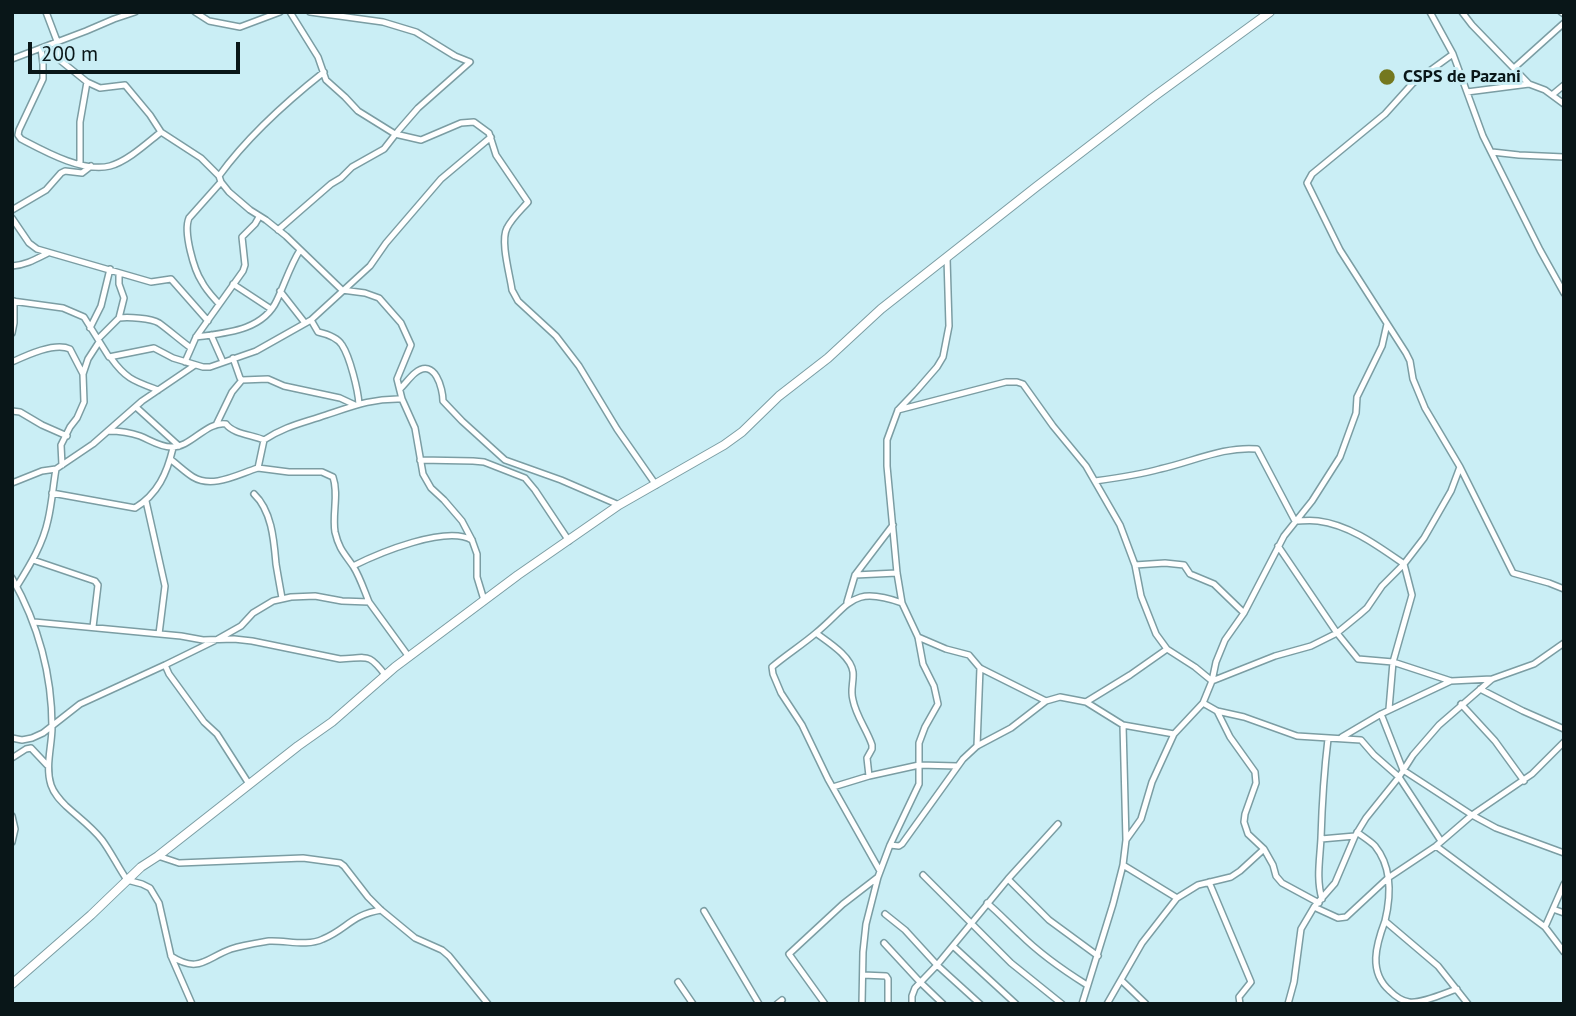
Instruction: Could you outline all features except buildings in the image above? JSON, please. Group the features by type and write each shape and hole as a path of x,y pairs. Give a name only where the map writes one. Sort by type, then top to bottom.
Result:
{"street":[{"path":"46,12 61,61 87,82 100,88 125,85 161,132 201,158 229,192 259,217 267,220 342,290 379,298 401,323 411,345 397,379 402,399 414,425 426,482 458,517 472,540 477,554 477,577 484,600"},
{"path":"12,59 135,12"},
{"path":"195,12 209,20 236,27 280,12"},
{"path":"290,12 318,57 326,80 358,111 395,134 421,140 469,122 474,122 489,133 496,155 528,202 505,230 504,243 514,295 556,336 579,366 617,429 656,485"},
{"path":"278,230 352,167 384,149 418,108 470,62 416,32 383,22 310,12"},
{"path":"12,984 141,867 332,722 409,657 484,600 619,505 742,432 779,396 828,358 881,309 1152,98 1270,12"},
{"path":"1430,12 1452,54 1483,136 1564,293"},
{"path":"1462,12 1529,85"},
{"path":"1514,68 1564,23"},
{"path":"41,48 43,79 15,135 62,160 91,166 110,166 135,152 161,132"},
{"path":"1452,54 1413,83 1385,114 1312,174 1307,180 1308,187 1330,232 1406,353 1413,379 1426,408 1460,467 1513,573 1564,589"},
{"path":"219,304 197,274 187,223 189,218 240,150 275,113 324,72"},
{"path":"80,163 80,122 87,82"},
{"path":"1467,92 1529,85 1545,90 1564,104"},
{"path":"1552,95 1564,85"},
{"path":"111,358 154,348 173,358 210,367 256,351 308,321 370,266 386,243 441,179 491,137"},
{"path":"1492,152 1564,157"},
{"path":"12,210 46,190 61,173 82,173 91,166"},
{"path":"186,362 196,337 243,271 245,265 242,237 259,217"},
{"path":"12,218 33,247 151,282 171,279 208,321"},
{"path":"196,337 239,331 261,319 276,302 300,250"},
{"path":"12,266 49,253"},
{"path":"862,1004 866,924 890,845 919,784 919,743 938,701 923,664 918,637 902,603 887,466 887,440 898,410 943,357 949,326 947,258"},
{"path":"90,328 101,306 110,269"},
{"path":"62,464 61,445 84,402 83,374 99,341 119,318 124,298 119,284 119,273"},
{"path":"233,284 271,309"},
{"path":"280,290 318,332 333,337 343,346 358,391 357,405"},
{"path":"12,333 13,301 63,308 84,317 126,376 158,390"},
{"path":"119,318 157,322 191,348"},
{"path":"1126,840 1136,828 1152,782 1174,734 1203,703 1224,640 1244,613 1278,546 1323,486 1340,457 1356,413 1360,387 1382,346 1387,324"},
{"path":"211,335 223,362"},
{"path":"12,362 35,352 63,346 70,349 83,374"},
{"path":"233,358 242,380"},
{"path":"12,483 42,471 56,469 93,444 158,390 195,365"},
{"path":"400,389 421,369 433,372 444,393 443,401 505,460 619,505"},
{"path":"242,380 268,379 284,386 340,398 357,405"},
{"path":"215,426 232,392 242,380"},
{"path":"898,410 1006,382 1023,384 1086,466 1120,525 1135,565 1145,609 1156,635 1167,649 1212,681"},
{"path":"258,468 264,440 281,429 384,398 402,399"},
{"path":"136,407 176,447"},
{"path":"12,411 20,412 67,436"},
{"path":"108,431 123,431 165,446 176,447 215,426 226,424 230,430 264,440"},
{"path":"52,493 135,508 156,490 176,447"},
{"path":"1096,481 1160,469 1203,456 1254,448 1259,451 1295,521"},
{"path":"170,459 195,479 206,481 233,478 258,468 322,472 333,477 335,530 343,555 353,566 369,601 409,657"},
{"path":"421,460 473,460 525,478 569,541"},
{"path":"1212,681 1275,656 1311,646 1337,633 1367,608 1382,586 1424,538 1451,491 1460,467"},
{"path":"17,586 33,560 48,521 56,469"},
{"path":"254,495 259,499 270,524 282,598"},
{"path":"146,501 165,586 159,634"},
{"path":"1295,521 1316,520 1345,529 1374,543 1404,564 1412,595 1393,662 1389,709"},
{"path":"847,603 855,575 893,525"},
{"path":"353,566 427,539 457,535 472,540"},
{"path":"1278,546 1337,633 1358,659 1393,662 1451,681 1492,679 1534,664 1564,643"},
{"path":"33,560 95,581 98,585 93,627"},
{"path":"1135,565 1184,565 1190,574 1214,584 1244,613"},
{"path":"855,575 897,573"},
{"path":"12,578 34,622 50,687 52,726 48,774 54,793 103,841 127,880 150,888 159,903 171,956 192,1004"},
{"path":"12,738 27,740 43,733 85,701 218,639 240,626 259,608 282,598 315,596 342,601 369,601"},
{"path":"879,875 802,725 786,702 772,667 816,633 847,603 876,596 902,603"},
{"path":"34,622 192,639 252,641 341,659 355,657 374,660 386,676"},
{"path":"816,633 838,649 853,671 853,700 873,745 867,758 869,776"},
{"path":"918,637 969,655 980,668 1045,701"},
{"path":"1086,702 1130,676 1167,649"},
{"path":"165,665 204,722 217,734 249,784"},
{"path":"977,746 980,668"},
{"path":"1288,1004 1294,982 1301,929 1335,883 1356,834 1366,818 1427,738 1461,704 1492,679"},
{"path":"1339,739 1389,709 1451,681"},
{"path":"1480,689 1564,729"},
{"path":"890,845 902,845 957,766 977,746 1011,728 1045,701 1060,697 1086,702 1123,725 1174,734"},
{"path":"1203,703 1217,711 1244,717 1297,736 1361,740 1399,777 1438,843 1545,927 1564,952"},
{"path":"1461,704 1495,741 1524,781"},
{"path":"1217,711 1230,737 1255,772 1256,783 1244,822 1248,834 1264,849 1282,883 1318,903 1338,918 1346,917 1388,878 1472,815 1524,781 1564,742"},
{"path":"1381,714 1403,771 1496,828 1564,853"},
{"path":"1082,1004 1123,866 1126,840 1123,725"},
{"path":"1318,903 1321,804 1328,739"},
{"path":"12,758 31,748 48,766"},
{"path":"833,788 869,776 919,765 957,766"},
{"path":"12,816 15,829 12,842"},
{"path":"912,1004 913,991 920,982 1058,824"},
{"path":"1321,839 1356,834 1377,849 1386,868 1390,898 1376,948 1378,976 1385,987 1403,1000 1414,1002 1457,989"},
{"path":"1107,1004 1142,943 1177,898 1198,885 1231,877 1264,849"},
{"path":"158,856 179,863 303,858 335,862 344,866 381,910 415,937 449,956 488,1004"},
{"path":"1123,866 1177,898"},
{"path":"825,1004 789,954 879,875"},
{"path":"923,875 1011,962 1062,1004"},
{"path":"1008,879 1049,920 1098,956"},
{"path":"1209,882 1251,982 1239,997 1240,1004"},
{"path":"1545,927 1564,884"},
{"path":"988,903 1056,965 1087,985"},
{"path":"1553,909 1564,913"},
{"path":"171,956 180,962 193,965 244,946 271,941 314,942 335,933 358,916 381,910"},
{"path":"704,911 759,1004"},
{"path":"885,914 905,930 937,965 979,1004"},
{"path":"1385,921 1431,960 1468,1004"},
{"path":"884,943 943,1004"},
{"path":"953,946 1016,1004"},
{"path":"863,975 886,976 888,1004"},
{"path":"1121,980 1146,1004"},
{"path":"678,982 693,1004"}],"place":[{"name":"CSPS de Pazani","path":"1387,77"}]}
